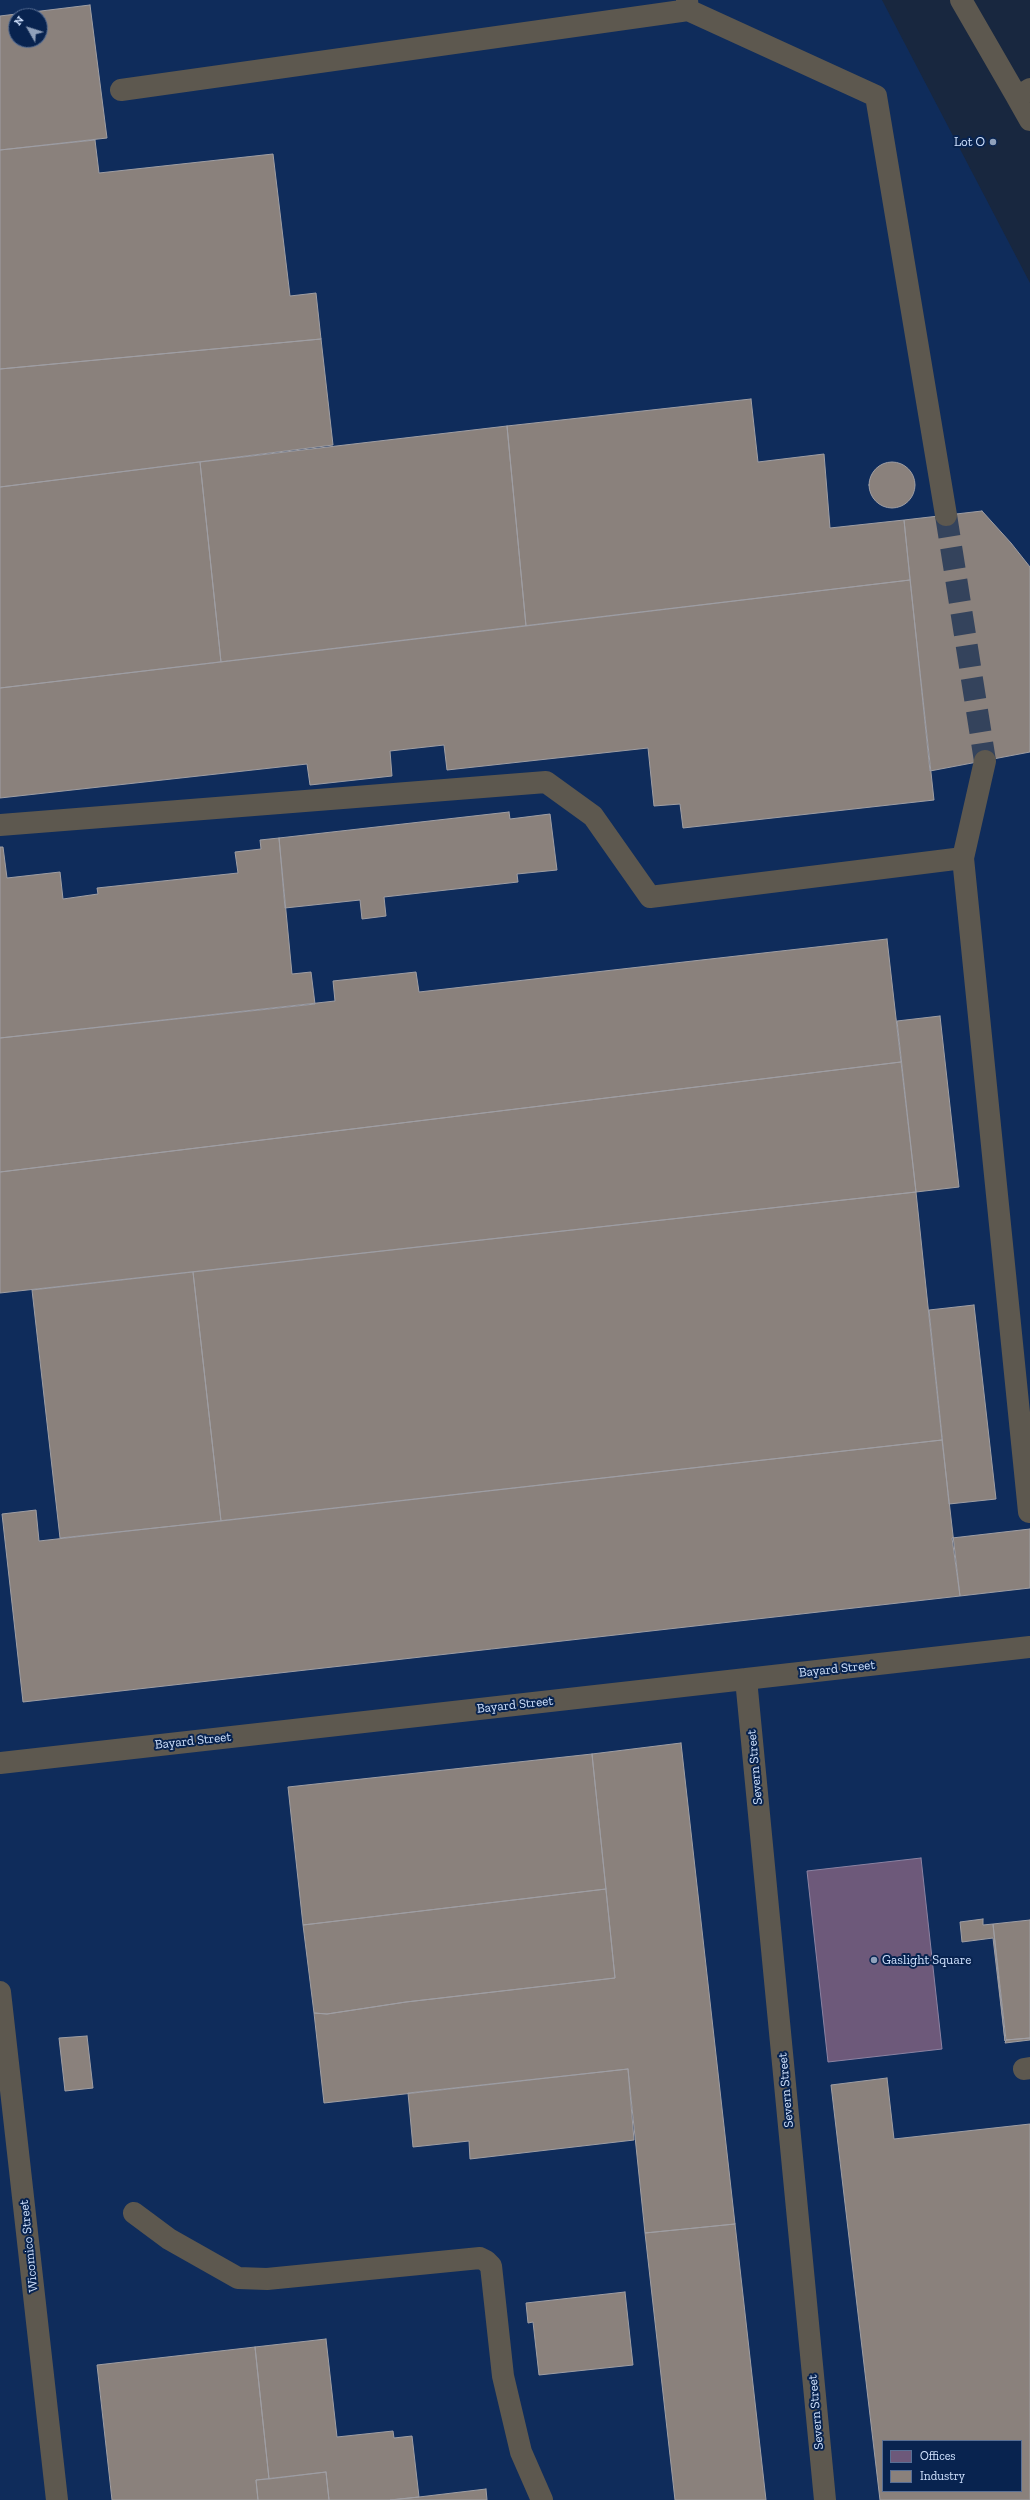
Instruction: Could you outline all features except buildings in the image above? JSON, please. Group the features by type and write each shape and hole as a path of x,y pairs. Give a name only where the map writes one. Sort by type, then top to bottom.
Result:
{"street":[{"path":"961,0 1024,93 1030,120"},
{"path":"120,90 688,5 876,96 946,515"},
{"path":"985,761 963,858 1029,1512"},
{"path":"0,825 546,782 593,816 650,897 963,858"},
{"name":"Bayard Street","path":"0,1763 1030,1647"},
{"name":"Severn Street","path":"746,1679 825,2500"},
{"name":"Wicomico Street","path":"0,1992 57,2500"},
{"path":"134,2213 169,2239 238,2278 267,2280 480,2258 486,2261 491,2266 503,2376 519,2445 542,2500"}],"shaded area":[{"path":"0,0 882,0 1030,283 1030,2500 0,2500"}],"tunnel":[{"path":"946,515 985,761"}],"place":[{"name":"Lot O","path":"993,142"},
{"name":"Gaslight Square","path":"874,1960"}]}
